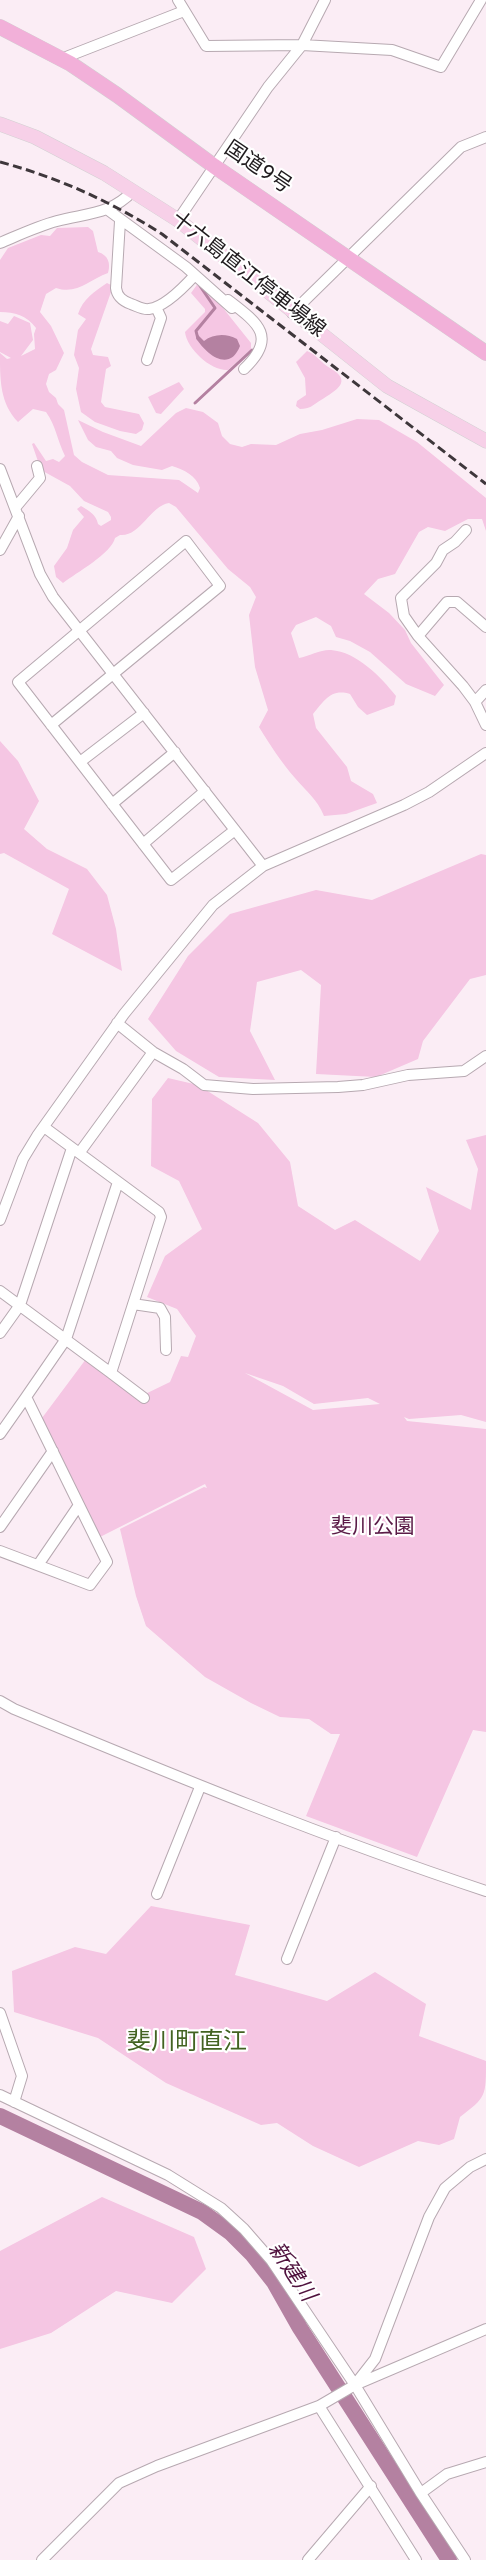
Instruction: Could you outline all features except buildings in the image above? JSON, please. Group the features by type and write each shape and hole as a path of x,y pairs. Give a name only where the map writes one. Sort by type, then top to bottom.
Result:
{"highway":[{"name":"国道9号","path":"0,27 61,59 117,96 214,166 486,353"}],"main road":[{"name":"十六島直江停車場線","path":"0,124 56,148 134,191 178,220 292,313 387,386 486,441"}],"street":[{"path":"178,0 206,46 302,45 392,50 441,67 481,0"},
{"path":"178,220 268,87 302,45 325,0"},
{"path":"61,59 184,11"},
{"path":"292,313 461,147 486,137"},
{"path":"0,243 56,222 108,210 125,200 134,191"},
{"path":"108,210 195,274 257,326 262,348 244,369"},
{"path":"120,221 117,295 125,302 146,310 156,307 195,274"},
{"path":"213,289 232,308"},
{"path":"147,360 161,318 156,307"},
{"path":"0,550 19,507 40,478 37,466"},
{"path":"0,470 19,507 39,574 53,597 263,866"},
{"path":"466,530 455,542 443,550 436,563 400,598 404,616 418,636 475,702 486,725"},
{"path":"51,725 220,586 186,541 18,682 51,725 80,762 112,804 171,880 235,830"},
{"path":"418,636 447,602 458,602 486,627"},
{"path":"475,702 486,690"},
{"path":"80,762 144,713"},
{"path":"112,804 175,752"},
{"path":"0,1220 23,1159 44,1127 117,1023 213,905 263,866 404,806 485,755"},
{"path":"143,844 205,791"},
{"path":"117,1023 153,1052 183,1069 204,1085 253,1089 363,1085 408,1075 464,1071 486,1056"},
{"path":"0,1333 20,1305 76,1150 153,1052"},
{"path":"44,1127 159,1212 161,1217 111,1373"},
{"path":"0,1434 66,1339 118,1182"},
{"path":"0,1291 144,1398"},
{"path":"133,1304 160,1308 165,1317 166,1350"},
{"path":"0,1551 90,1585 107,1562 26,1397"},
{"path":"0,1527 53,1452"},
{"path":"38,1565 79,1505"},
{"path":"0,1701 14,1709 200,1787 486,1891"},
{"path":"157,1894 200,1787"},
{"path":"287,1959 336,1837"},
{"path":"0,2013 22,2076 14,2102"},
{"path":"0,2095 168,2175 221,2208 244,2229 271,2260 465,2560"},
{"path":"353,2386 375,2359 429,2217 445,2188 470,2167 486,2159"},
{"path":"42,2560 119,2483 157,2466 321,2405 353,2386 486,2329"},
{"path":"321,2405 416,2560"},
{"path":"421,2493 447,2474 486,2462"},
{"path":"308,2560 371,2486"}],"green space":[{"path":"88,227 93,231 98,252 108,260 108,273 77,288 63,290 56,288 46,294 40,312 51,326 64,353 56,370 49,374 46,384 49,392 64,410 74,455 82,462 108,475 179,480 198,493 200,488 196,480 181,469 172,466 162,470 133,465 117,458 111,451 96,447 88,440 78,420 141,446 176,413 186,408 203,412 218,423 222,436 230,444 242,447 251,444 276,445 300,434 357,419 379,420 417,442 486,498 486,531 482,519 468,519 445,531 428,527 419,532 395,574 378,579 364,594 389,613 405,630 411,643 444,685 435,696 406,684 370,652 350,641 336,637 331,626 316,617 296,625 291,633 299,658 327,650 350,655 376,674 396,696 394,705 367,715 358,707 350,694 333,694 313,714 316,728 347,767 351,781 373,794 377,803 346,814 324,816 315,800 276,753 259,727 268,710 255,667 249,615 256,597 250,587 228,569 176,507 169,503 162,505 139,527 115,538 101,556 63,583 56,577 54,566 67,548 73,530 84,517 77,509 81,506 89,511 101,526 111,520 111,517 108,512 84,501 70,486 41,470 32,444 34,443 46,461 53,459 59,462 65,456 46,412 33,409 18,422 4,399 0,353 7,359 11,358 0,352 0,321 8,324 14,316 30,323 33,340 21,356 35,349 36,328 28,320 20,315 0,312 0,260 8,248 41,235 50,236 57,228"},
{"path":"199,282 207,288 251,343 251,349 228,370 207,363 195,352 187,339 185,332 205,312 191,293"},
{"path":"107,283 111,285 111,292 91,349 93,355 108,357 111,366 106,369 101,402 105,407 139,414 144,423 142,430 136,434 95,422 81,412 76,389 79,368 74,355 78,330 86,319 78,314 86,300"},
{"path":"307,351 337,373 341,381 337,389 327,396 309,407 300,409 296,406 297,401 306,395 305,378 296,362"},
{"path":"179,382 184,389 161,414 156,413 148,397"},
{"path":"0,741 18,761 39,801 24,829 47,849 87,869 107,895 116,929 122,971 52,934 69,889 4,853 0,854"},
{"path":"481,854 486,855 486,975 470,979 423,1041 418,1059 376,1077 316,1074 321,985 301,970 257,982 250,1031 275,1080 219,1077 176,1051 148,1019 188,956 230,914 316,890 372,900"},
{"name":"斐川公園","path":"168,1078 198,1085 258,1123 290,1162 298,1206 335,1230 355,1220 420,1261 439,1231 426,1187 471,1210 478,1169 466,1140 486,1135 486,1422 461,1415 409,1419 404,1417 407,1421 486,1429 486,1732 473,1730 417,1857 306,1816 340,1734 331,1734 309,1719 280,1717 251,1703 205,1677 146,1626 136,1596 120,1529 204,1487 207,1488 205,1484 100,1537 42,1418 86,1359 137,1398 170,1382 181,1356 188,1357 196,1336 177,1309 147,1297 165,1256 202,1229 179,1181 151,1166 152,1099","holes":["245,1373 283,1386 314,1404 368,1398 380,1404 313,1410"]},
{"path":"151,1906 250,1925 235,1975 327,2001 375,1972 426,2004 419,2036 486,2061 486,2082 483,2095 460,2117 454,2139 439,2145 418,2141 359,2167 313,2146 277,2123 261,2125 166,2083 98,2038 14,2012 12,1971 75,1947 106,1954"},
{"path":"102,2197 194,2237 206,2269 172,2303 116,2291 51,2333 0,2349 0,2251"}],"shaded area":[{"path":"198,335 204,341 215,336 228,336 237,339 240,346 230,359 224,360 205,350 196,338"}],"waterway":[{"path":"198,339 196,331 215,308 200,286"},
{"path":"195,403 252,350"},
{"name":"新建川","path":"0,2116 202,2212 231,2233 252,2254 274,2282 300,2328 449,2560"}],"railway":[{"path":"0,162 42,175 84,192 124,211 162,234 486,484"}],"district":[{"name":"斐川町直江","path":"187,2044"}]}
